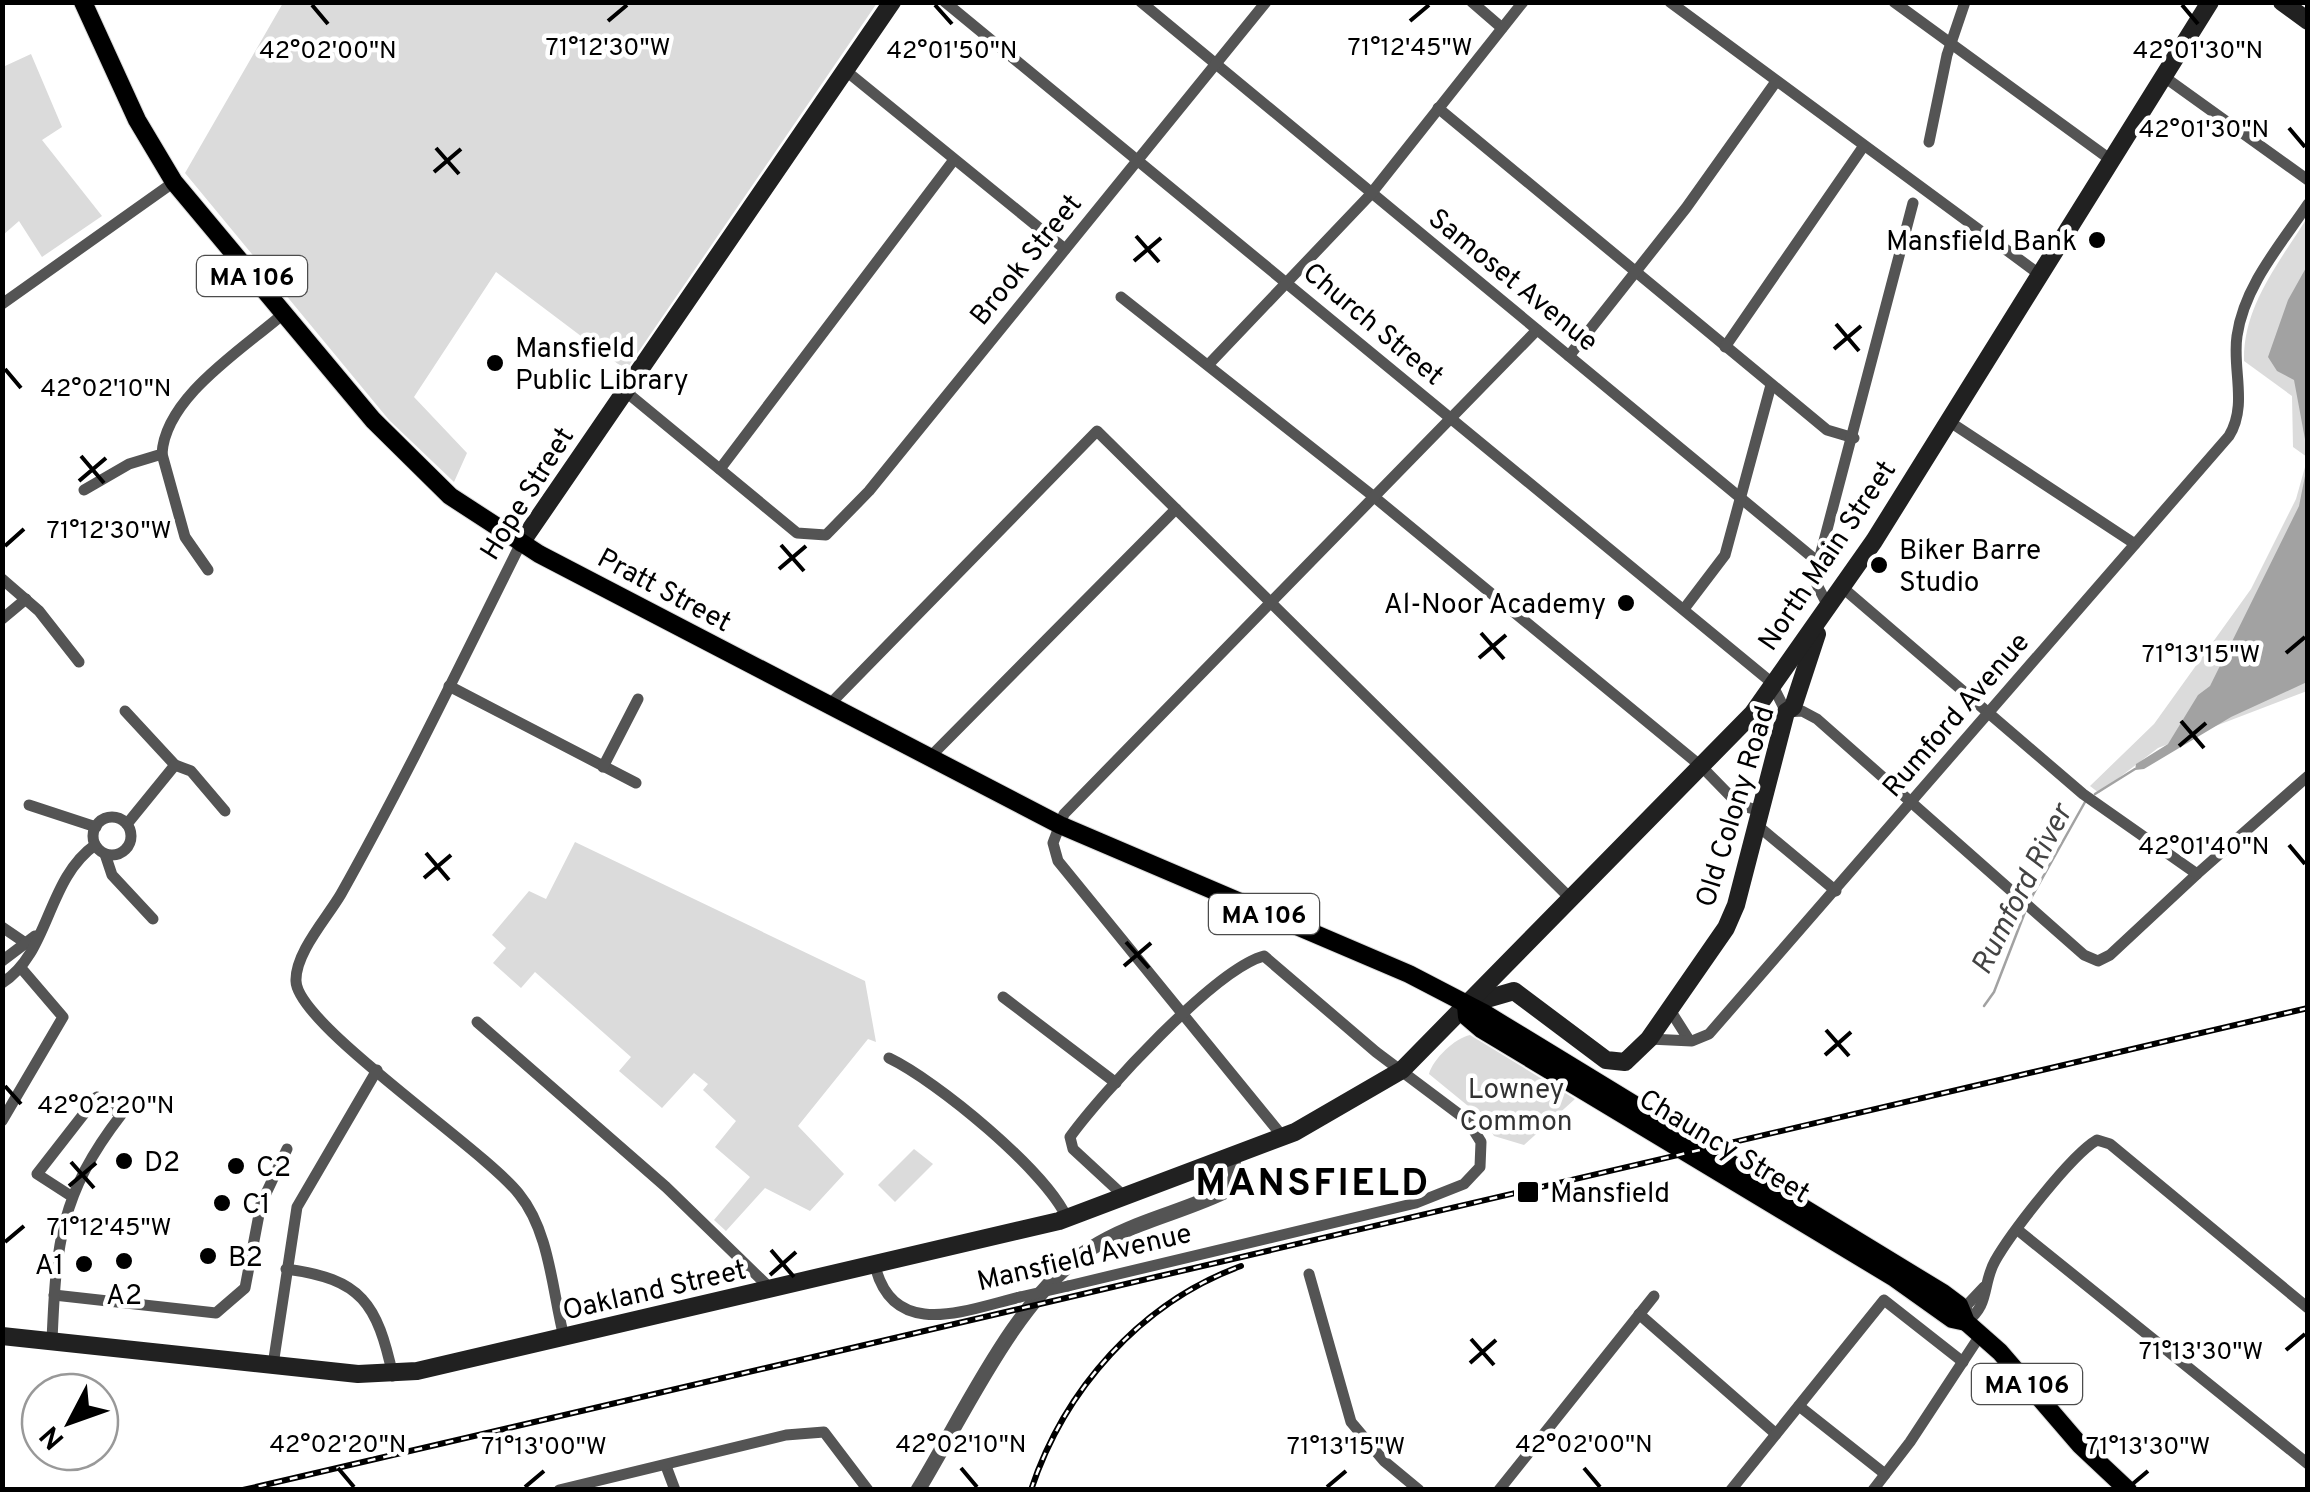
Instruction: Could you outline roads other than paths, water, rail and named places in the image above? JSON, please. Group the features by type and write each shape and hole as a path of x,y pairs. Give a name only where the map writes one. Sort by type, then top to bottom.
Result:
{"main road":[{"name":"Pratt Street","path":"82,2 137,120 174,182 282,314 450,496 521,544 1060,825"},
{"name":"Hope Street","path":"521,544 892,2"},
{"name":"North Main Street","path":"1402,1070 1754,713 1771,682 1843,588 2210,2"},
{"path":"2282,2 2307,21"},
{"name":"Old Colony Road","path":"1649,1039 1726,928 1760,818 1786,712 1793,708 1810,648 1829,608"},
{"path":"1754,713 1770,707 1786,712"},
{"name":"Chauncy Street","path":"1060,825 1408,974 1466,1006 1467,1018 1481,1029 1894,1277 1952,1320 1966,1322 2080,1445 2128,1490"},
{"path":"1514,991 1510,971 1520,950"},
{"path":"1466,1006 1500,992 1514,991 1606,1060 1631,1059 1649,1039"},
{"name":"Oakland Street","path":"2,1336 394,1376 876,1266 1067,1218 1283,1137 1402,1070"}],"street":[{"name":"Church Street","path":"945,2 1771,682"},
{"name":"Samoset Avenue","path":"1141,2 1818,562"},
{"name":"Brook Street","path":"720,469 797,533 826,535 857,504 1266,2"},
{"path":"1472,2 1502,28"},
{"path":"1209,364 1370,195 1523,2"},
{"path":"1670,2 2039,274"},
{"path":"1894,2 2110,160"},
{"path":"1929,142 1947,55 1954,44 1965,2"},
{"path":"844,70 1064,250"},
{"path":"2163,76 2308,180"},
{"path":"1569,356 1775,83"},
{"path":"1438,108 1771,386 1827,430 1854,438"},
{"path":"1726,348 1863,147"},
{"path":"625,391 720,469 953,161"},
{"path":"2,304 174,182"},
{"path":"1829,608 1814,580 1913,204"},
{"name":"Rumford Avenue","path":"1689,1040 1709,1034 2235,427 2239,416 2236,355 2243,308 2308,204"},
{"path":"1122,297 1702,767 1836,890"},
{"path":"208,570 185,537 162,454 167,428 182,402 282,314"},
{"path":"1283,1137 1054,856 1052,843 1064,814 1537,330"},
{"path":"1684,610 1726,556 1771,386"},
{"path":"1947,420 2135,544"},
{"path":"830,704 1097,431 1570,898"},
{"path":"84,490 130,464 162,454"},
{"path":"930,757 1176,508"},
{"name":"Hope Street","path":"377,1070 330,1030 298,992 296,977 375,832 521,544"},
{"path":"2,579 26,599 79,662"},
{"path":"1843,588 2082,794 2197,874"},
{"path":"2,619 26,599"},
{"path":"1771,682 1786,712 1802,711 1816,719 2084,954 2098,961 2308,776"},
{"path":"449,686 636,782"},
{"path":"603,768 638,699"},
{"path":"125,711 175,765 191,771 226,811"},
{"path":"127,824 175,765"},
{"path":"30,805 96,827"},
{"path":"96,827 110,818 127,824"},
{"path":"2,983 20,968 30,939 70,866 100,849 120,854 128,848 131,838 127,824"},
{"path":"96,827 100,849 112,875 154,918"},
{"path":"2,927 30,939"},
{"path":"2,962 30,939"},
{"path":"1126,1198 1069,1142 1116,1083 1182,1013 1248,962 1264,956 1402,1070"},
{"path":"2,1120 63,1016 20,968"},
{"path":"1003,997 1116,1083"},
{"path":"1670,1010 1689,1040"},
{"path":"476,1022 666,1187 772,1290"},
{"path":"1649,1039 1689,1040"},
{"path":"888,1058 919,1073 952,1098 1039,1178 1058,1199 1067,1218"},
{"path":"273,1364 297,1207 377,1070 519,1193 543,1244 564,1337"},
{"name":"Mansfield Avenue","path":"876,1266 885,1292 918,1314 944,1314 1416,1203 1464,1184 1480,1167 1483,1156 1476,1132 1402,1070"},
{"path":"52,1341 54,1296 71,1196 78,1177 121,1115 97,1096 37,1174 71,1196"},
{"path":"1966,1322 1968,1304 1984,1288 1996,1260 2054,1184 2096,1140 2110,1144 2308,1308"},
{"path":"54,1296 216,1313 245,1288 261,1204 287,1149"},
{"path":"918,1490 1019,1323 1060,1274 1109,1238 1230,1189 1236,1176 1232,1157"},
{"path":"2018,1231 2308,1464"},
{"path":"286,1269 324,1274 356,1292 382,1326 394,1376"},
{"path":"1308,1274 1352,1422 1384,1462 1419,1490"},
{"path":"1499,1490 1654,1296"},
{"path":"1731,1490 1884,1300 1963,1362"},
{"path":"1639,1314 1681,1356 1776,1434"},
{"path":"1873,1490 1981,1334"},
{"path":"1798,1406 1885,1474"},
{"path":"559,1490 786,1435 819,1431 829,1437 868,1490"},
{"path":"666,1466 675,1490"}],"waterway":[{"name":"Rumford River","path":"2095,794 2135,769"},
{"name":"Rumford River","path":"2030,900 2085,802"},
{"name":"Rumford River","path":"1984,1006 1994,992 2025,912"}],"railway":[{"path":"243,1490 2308,1008"},
{"path":"1031,1490 1064,1418 1110,1354 1170,1303 1241,1266"}],"place":[{"name":"Mansfield Bank","path":"2097,240"},
{"name":"Mansfield Public Library","path":"495,363"},
{"name":"Biker Barre Studio","path":"1879,565"},
{"name":"Al-Noor Academy","path":"1626,603"},
{"name":"D2","path":"124,1161"},
{"name":"C2","path":"236,1166"},
{"name":"Mansfield","path":"1528,1192"},
{"name":"C1","path":"222,1203"},
{"name":"B2","path":"208,1256"},
{"name":"A2","path":"124,1261"},
{"name":"A1","path":"84,1264"}],"district":[{"name":"MANSFIELD","path":"1313,1182"}],"park label":[{"name":"Lowney Common","path":"1516,1104"}]}
